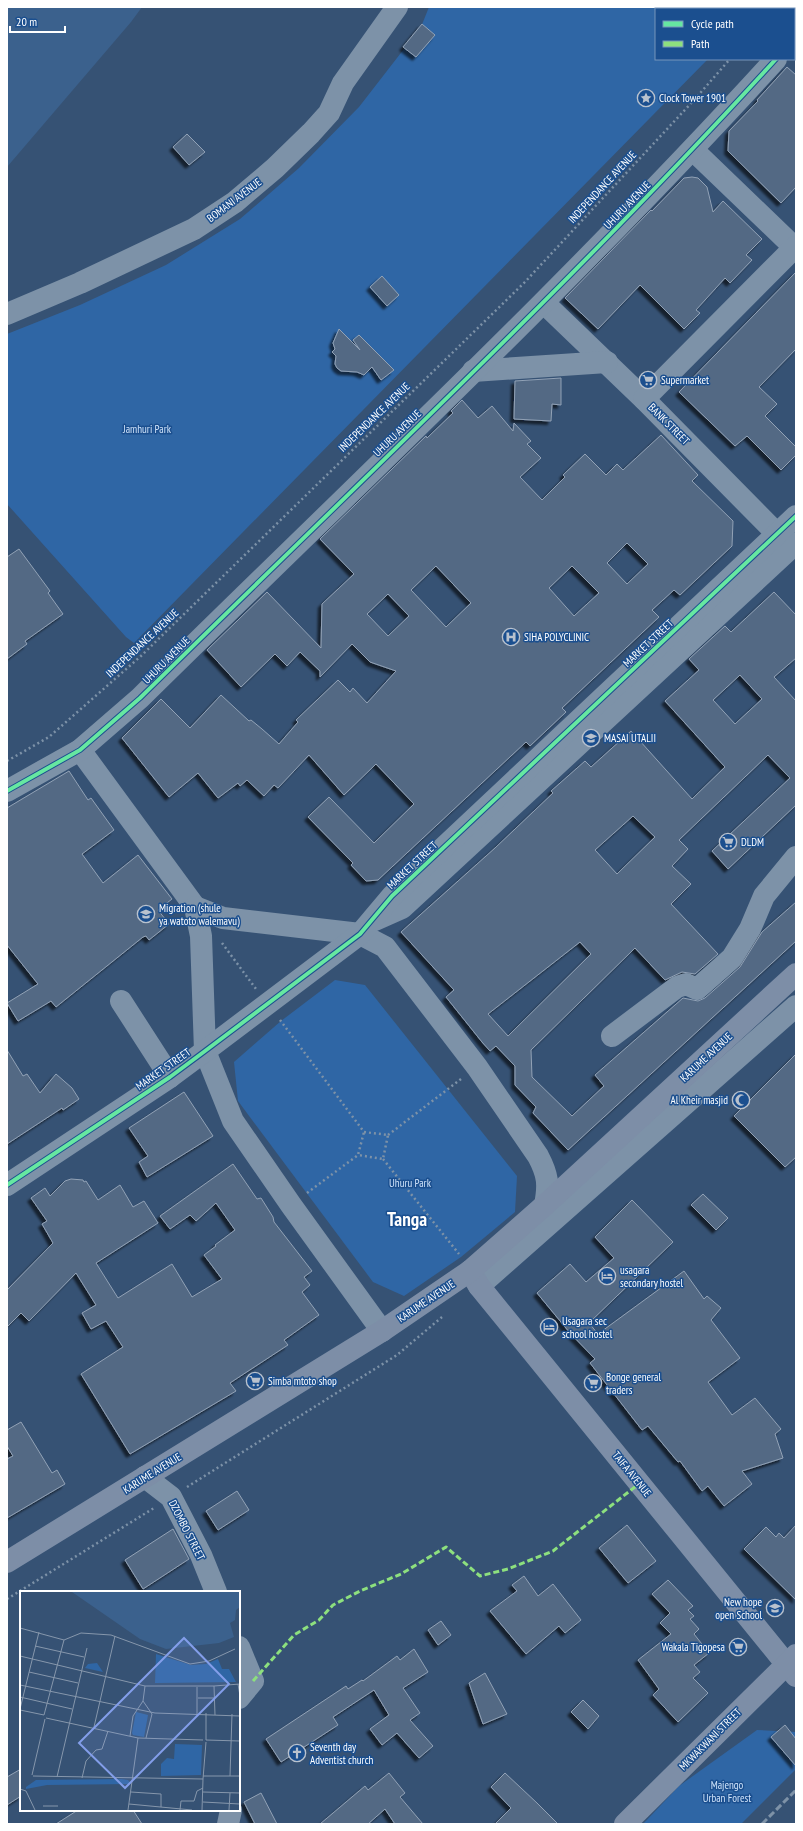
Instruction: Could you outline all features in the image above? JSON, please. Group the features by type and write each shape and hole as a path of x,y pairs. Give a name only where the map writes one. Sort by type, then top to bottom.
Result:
{"main road":[{"name":"KARUME AVENUE","path":"7,1562 382,1330 474,1278 545,1205 796,974"},
{"name":"TAIFA AVENUE","path":"474,1278 793,1665"},
{"name":"MKWAKWANI STREET","path":"625,1824 793,1665"}],"street":[{"name":"BOMANI AVENUE","path":"7,314 80,283 194,229 235,202 275,168 329,113 343,83 397,7"},
{"name":"UHURU AVENUE","path":"7,792 80,750 140,698 544,303 693,150 775,60"},
{"path":"644,399 795,248 693,150"},
{"name":"BANK STREET","path":"544,303 607,362 788,541"},
{"path":"473,372 607,362"},
{"name":"MARKET STREET","path":"7,1185 170,1077 366,927 402,908 788,541 796,516"},
{"path":"80,750 195,907 201,936 205,1051 233,1122 382,1330"},
{"path":"612,1036 677,987 686,984 698,989 724,966 732,958 750,929 764,896 796,857"},
{"path":"195,907 223,918 366,927 385,947 477,1067 545,1168 549,1186 545,1205"},
{"path":"121,1001 170,1077"},
{"path":"474,1278 796,1006"},
{"name":"DZOMBO STREET","path":"145,1477 171,1497 201,1555 216,1591"},
{"path":"240,1649 253,1681 240,1697"},
{"path":"228,1824 231,1811"}],"path":[{"path":"219,939 266,1004 281,1021 364,1132 388,1134"},
{"path":"382,1159 388,1134 477,1067"},
{"path":"291,1205 358,1155 364,1132"},
{"path":"358,1155 382,1159 461,1257 474,1278"},
{"path":"7,1599 397,1355 443,1315"}],"green space":[{"name":"Jamhuri Park","path":"429,7 758,7 655,8 655,60 707,60 134,643 126,637 7,504 7,334 80,305 166,265 240,219 299,168 359,107 421,27"},
{"name":"Uhuru Park","path":"335,980 365,985 517,1176 515,1212 461,1257 404,1296 373,1282 238,1101 234,1062 281,1021"},
{"name":"Majengo Urban Forest","path":"757,1730 796,1732 796,1769 741,1824 643,1824 679,1786"}],"shaded area":[{"path":"7,7 142,7 131,22 7,167"}],"building":[{"path":"422,24 435,35 416,57 403,47"},
{"path":"787,67 796,75 796,187 781,203 728,151 729,131 758,101 757,100"},
{"path":"187,134 205,152 189,165 173,147"},
{"path":"684,178 698,178 707,187 713,212 723,201 762,239 746,255 752,260 730,283 725,278 696,310 700,313 684,329 640,285 598,329 565,298"},
{"path":"796,272 796,349 759,387 777,404 765,416 796,447 796,455 781,470 747,436 735,446 679,392"},
{"path":"382,276 399,295 387,306 370,287"},
{"path":"339,329 360,350 353,340 359,335 394,370 381,380 372,367 364,375 357,372 341,371 335,364 336,356 332,352 335,349 333,343"},
{"path":"561,378 561,405 552,404 551,421 514,419 515,381"},
{"path":"462,400 478,418 492,406 513,431 514,423 531,441 527,444 541,458 520,477 542,500 565,477 563,475 585,454 606,475 617,464 623,470 661,435 698,475 692,481 733,521 732,546 680,595 674,590 652,610 659,617 562,708 566,712 530,746 526,742 378,880 366,881 351,865 353,863 308,817 329,797 374,843 414,804 376,764 344,795 309,755 278,788 274,785 264,796 247,780 240,786 238,783 218,798 198,773 169,797 122,738 161,699 190,728 221,695 249,721 251,720 279,744 298,722 296,720 338,680 350,692 353,688 367,703 396,671 370,662 352,644 320,677 320,671 300,652 287,666 275,654 241,687 207,650 267,592 321,648 322,604 354,574 320,539 426,436 427,438 453,413 451,411","holes":["627,543 648,564 627,584 607,563","436,566 471,603 446,627 411,590","572,566 599,593 574,616 549,588","388,594 409,616 388,636 367,614"]},
{"path":"19,549 50,591 48,593 63,614 25,641 27,644 7,659 7,557"},
{"path":"774,592 796,615 796,658 774,677 796,701 796,805 728,869 712,851 790,778 768,755 679,840 688,849 672,866 691,884 671,904 718,954 695,974 682,972 665,980 635,948 531,1050 532,1077 572,1116 604,1086 595,1075 683,998 698,1001 705,998 740,967 762,932 796,902 796,941 568,1150 533,1113 536,1107 515,1085 515,1066 496,1046 490,1051 482,1042 446,997 454,990 401,932 495,848 553,793 551,791 585,761 591,767 631,731 692,799 725,767 665,701 699,670 689,659 725,626 731,632","holes":["740,675 762,699 735,724 713,700","633,816 655,837 617,874 595,850","580,942 591,954 508,1036 488,1014"]},
{"path":"69,771 88,800 91,798 114,830 82,854 103,883 138,855 172,899 158,910 169,924 149,940 146,936 143,937 56,1007 51,1001 18,1021 7,1003 38,984 7,945 7,808"},
{"path":"7,1050 23,1076 27,1074 40,1093 56,1074 72,1088 79,1099 63,1110 62,1108 7,1144"},
{"path":"796,1054 796,1157 785,1167 734,1116"},
{"path":"184,1092 213,1136 147,1177 139,1162 148,1156 129,1128"},
{"path":"233,1164 257,1199 261,1198 273,1217 274,1222 312,1271 304,1277 310,1285 302,1292 319,1315 284,1340 288,1345 230,1383 236,1391 130,1454 81,1374 123,1347 106,1321 91,1329 82,1313 96,1305 76,1273 29,1321 21,1313 7,1327 7,1290 53,1243 42,1224 47,1221 31,1198 45,1188 50,1196 65,1181 71,1179 83,1180 84,1182 86,1181 98,1200 120,1185 133,1207 144,1201 158,1223 96,1263 118,1298 172,1264 192,1297 222,1279 204,1255 235,1230 216,1203 196,1221 190,1215 170,1229 160,1216"},
{"path":"703,1194 728,1218 716,1230 691,1205"},
{"path":"632,1200 673,1242 589,1323 598,1334 684,1271 704,1299 707,1296 721,1308 711,1320 740,1358 708,1382 732,1415 755,1398 781,1429 775,1434 783,1458 742,1471 752,1484 724,1506 708,1486 702,1491 680,1461 678,1462 648,1426 642,1430 590,1363 595,1359 570,1333 537,1293 570,1264 586,1282 614,1258 595,1237"},
{"path":"21,1422 52,1473 57,1470 65,1484 7,1518 7,1459 13,1456 7,1446 7,1430"},
{"path":"237,1491 249,1510 218,1530 206,1511"},
{"path":"627,1525 656,1561 628,1583 599,1548"},
{"path":"796,1525 796,1600 744,1549 766,1527 776,1537 779,1533 784,1538"},
{"path":"173,1529 189,1559 143,1589 125,1560"},
{"path":"524,1576 538,1596 553,1584 581,1620 565,1633 559,1626 526,1654 490,1611 517,1591 512,1585"},
{"path":"668,1580 693,1606 688,1610 694,1616 690,1619 699,1629 694,1634 709,1653 694,1665 700,1672 693,1678 708,1693 678,1722 653,1695 659,1689 638,1660 671,1634 660,1623 670,1613 652,1594"},
{"path":"441,1621 451,1635 438,1645 428,1630"},
{"path":"414,1649 428,1672 403,1688 420,1713 410,1720 433,1746 419,1758 397,1733 382,1745 370,1729 389,1715 374,1690 333,1717 338,1725 281,1762 266,1739 346,1686 348,1689 362,1680 363,1681 397,1656 400,1660"},
{"path":"485,1673 507,1714 483,1724 469,1683"},
{"path":"583,1700 599,1716 588,1729 571,1712"},
{"path":"785,1725 796,1739 796,1766 771,1737"},
{"path":"20,1770 20,1797 7,1805 7,1777"},
{"path":"389,1773 405,1793 400,1797 423,1824 395,1824 385,1809 368,1824 320,1824 365,1786 368,1790"},
{"path":"505,1773 558,1824 495,1824 511,1808 491,1787"},
{"path":"261,1793 277,1824 255,1824 244,1802"},
{"path":"76,1811 134,1811 142,1824 56,1824"}],"railway":[{"path":"762,1824 796,1790"}],"marked path":[{"path":"253,1681 294,1635 319,1620 333,1605 360,1591 401,1574 446,1547 480,1576 508,1569 553,1551 640,1483"}],"cycle path":[{"path":"7,791 80,750 140,698 382,462 622,223 775,60"},
{"path":"7,1185 170,1077 360,934 392,896 796,516"}],"place":[{"name":"Clock Tower 1901","path":"646,98"},
{"name":"Supermarket","path":"648,380"},
{"name":"SIHA POLYCLINIC","path":"511,637"},
{"name":"MASAI UTALII","path":"591,738"},
{"name":"DLDM","path":"728,842"},
{"name":"Migration (shule ya watoto walemavu)","path":"146,914"},
{"name":"Al Kheir masjid","path":"741,1100"},
{"name":"usagara secondary hostel","path":"607,1276"},
{"name":"Usagara sec school hostel","path":"549,1327"},
{"name":"Simba mtoto shop","path":"255,1381"},
{"name":"Bonge general traders","path":"593,1383"},
{"name":"New hope open School","path":"775,1608"},
{"name":"Wakala Tigopesa","path":"738,1647"},
{"name":"Seventh day Adventist church","path":"297,1753"}],"district":[{"name":"Tanga","path":"407,1219"}]}
